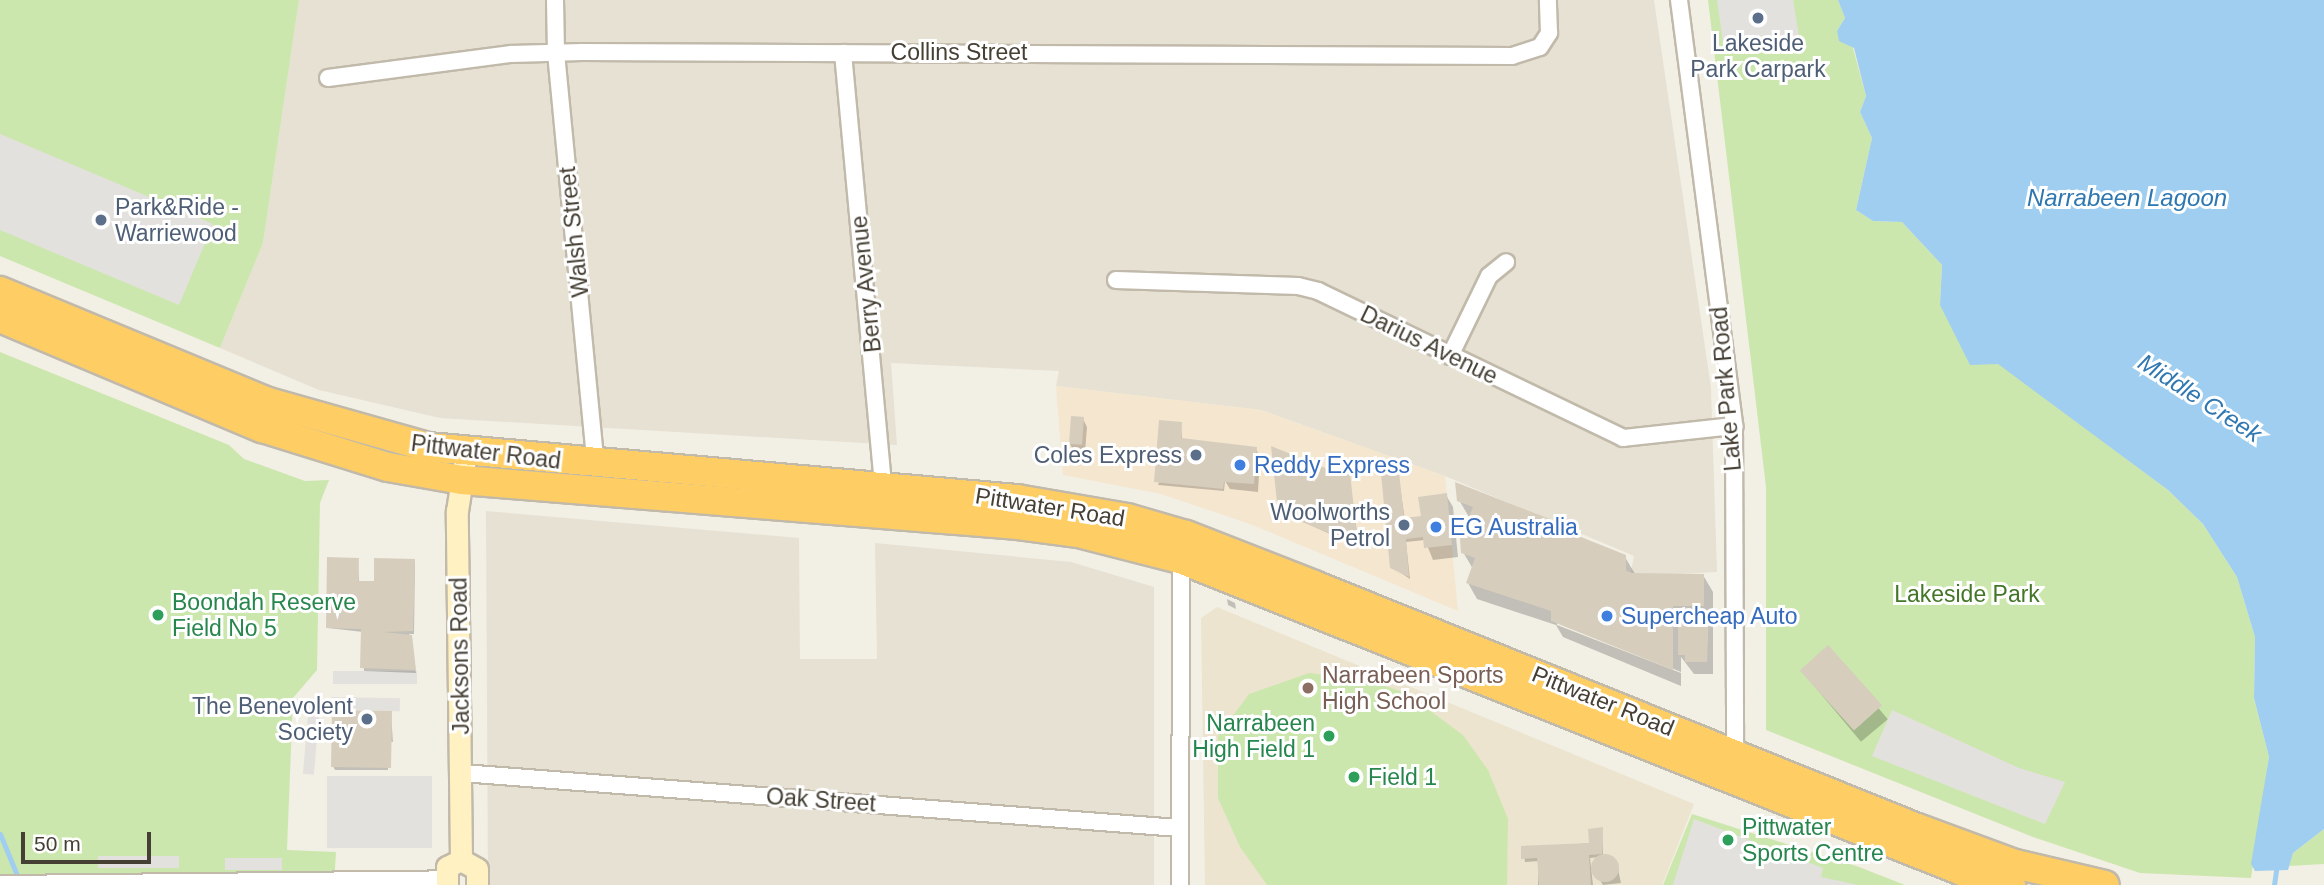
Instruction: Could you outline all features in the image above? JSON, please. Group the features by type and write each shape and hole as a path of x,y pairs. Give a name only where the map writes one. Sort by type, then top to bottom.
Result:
{"highway":[{"name":"Pittwater Road","path":"0,290 265,401 464,467 884,515 1078,533 1183,547"},
{"name":"Pittwater Road","path":"0,318 298,442 388,467 596,465 884,487 1077,507 1732,767 1962,870 2011,885"},
{"name":"Pittwater Road","path":"1732,767 2015,863 2105,885"}],"street":[{"name":"Walsh Street","path":"555,0 556,53 596,465"},
{"name":"Collins Street","path":"328,78 511,54 556,53 1512,56 1540,47 1549,33 1548,0"},
{"name":"Lake Park Road","path":"1679,0 1734,426 1732,767"},
{"name":"Berry Avenue","path":"843,52 884,487 884,515"},
{"path":"1450,356 1489,276 1506,262"},
{"name":"Darius Avenue","path":"1116,280 1297,286 1318,291 1623,438 1734,426"},
{"name":"Jacksons Road","path":"461,860 463,773 457,511 464,467"},
{"path":"1180,885 1183,547"},
{"name":"Oak Street","path":"463,773 1179,828"},
{"path":"0,884 446,882 447,867 461,860 477,869 477,885"}],"shaded area":[{"path":"299,0 1654,0 1711,388 1717,572 1630,576 1634,556 1445,476 1261,410 1056,386 1059,371 891,363 897,445 440,418 319,390 220,348 263,243"},
{"name":"Lakeside Park Carpark","path":"1717,0 1793,0 1799,36 1723,42"},
{"name":"Park&Ride - Warriewood","path":"0,134 213,224 179,305 0,230"},
{"path":"1056,386 1261,410 1445,476 1458,611 1250,524 1161,494 1063,475"},
{"path":"486,511 799,538 800,659 877,659 875,543 1071,562 1154,587 1154,885 488,885"},
{"name":"Narrabeen Sports High School","path":"1217,607 1694,804 1662,885 1205,885 1201,618"},
{"path":"333,671 417,671 417,684 333,684"},
{"path":"332,697 400,698 400,711 332,710"},
{"path":"309,704 320,705 314,775 303,774"},
{"path":"1892,710 2019,768 2065,782 2045,824 1872,756"},
{"path":"327,776 432,776 432,848 327,848"},
{"name":"Pittwater Sports Centre","path":"1694,819 1823,868 1821,877 1858,885 1673,885"},
{"path":"98,856 179,856 179,868 98,868"},
{"path":"225,858 282,858 282,870 225,870"}],"green space":[{"path":"0,0 299,0 263,243 220,348 0,256"},
{"name":"Lakeside Park","path":"1708,0 1838,0 1845,18 1837,31 1853,48 1866,96 1860,112 1872,138 1856,210 1873,221 1902,222 1942,265 1940,305 1998,363 2168,490 2203,524 2237,577 2255,637 2254,698 2269,757 2251,878 2140,873 2033,837 1766,730 1766,487"},
{"path":"0,352 229,445 244,459 305,481 329,480 320,503 317,670 293,698 287,850 336,852 334,885 0,885"},
{"name":"Field 1","path":"1309,673 1367,680 1406,693 1463,735 1488,770 1508,819 1507,885 1267,885 1240,847 1218,798 1218,736 1249,694"},
{"name":"Pittwater Sports Centre","path":"1692,814 1859,867 1905,885 1663,885"},
{"path":"2324,829 2324,864 2289,866 2293,853"}],"water":[{"name":"Narrabeen Lagoon","path":"1838,0 2324,0 2324,829 2293,853 2288,870 2255,871 2251,864 2269,757 2254,698 2255,637 2237,577 2203,524 2168,490 1998,364 1970,365 1940,305 1942,265 1902,222 1873,221 1856,210 1872,138 1860,112 1866,96 1854,48 1839,41 1837,31 1845,18"}],"building":[{"path":"1071,416 1084,417 1082,445 1069,444"},
{"path":"1159,420 1182,422 1181,438 1257,447 1254,484 1224,482 1223,489 1154,482"},
{"path":"1271,446 1340,474 1350,473 1358,545 1278,512"},
{"path":"1380,463 1399,472 1404,518 1421,516 1418,497 1447,493 1452,545 1424,548 1423,537 1406,539 1409,577 1390,568"},
{"path":"1455,482 1578,530 1576,535 1626,555 1626,571 1704,574 1704,606 1673,606 1673,670 1551,621 1551,611 1466,583 1475,558 1461,553 1460,539 1473,507 1457,501"},
{"path":"327,557 359,558 358,581 374,581 374,558 415,559 413,631 383,632 412,635 416,670 360,668 361,629 326,628"},
{"path":"1678,611 1709,611 1707,662 1685,662 1685,655 1678,655"},
{"path":"1828,645 1882,705 1854,731 1800,670"},
{"path":"332,710 392,711 391,768 331,767"},
{"path":"1603,827 1602,854 1589,855 1591,885 1539,885 1537,858 1521,859 1521,846 1589,843 1588,829"},
{"path":"1605,854 1615,858 1619,868 1615,878 1605,882 1595,878 1591,868 1595,858"}],"waterway":[{"path":"0,834 19,880"},
{"path":"2274,885 2277,864"}],"place":[{"name":"Lakeside Park Carpark","path":"1758,18"},
{"name":"Park&Ride - Warriewood","path":"101,220"},
{"name":"Coles Express","path":"1196,455"},
{"name":"Reddy Express","path":"1240,465"},
{"name":"Woolworths Petrol","path":"1404,525"},
{"name":"EG Australia","path":"1436,527"},
{"name":"Boondah Reserve Field No 5","path":"158,615"},
{"name":"Supercheap Auto","path":"1607,616"},
{"name":"Narrabeen Sports High School","path":"1308,688"},
{"name":"The Benevolent Society","path":"367,719"},
{"name":"Narrabeen High Field 1","path":"1329,736"},
{"name":"Field 1","path":"1354,777"},
{"name":"Pittwater Sports Centre","path":"1728,840"}],"water label":[{"name":"Middle Creek","path":"2200,398"}]}
